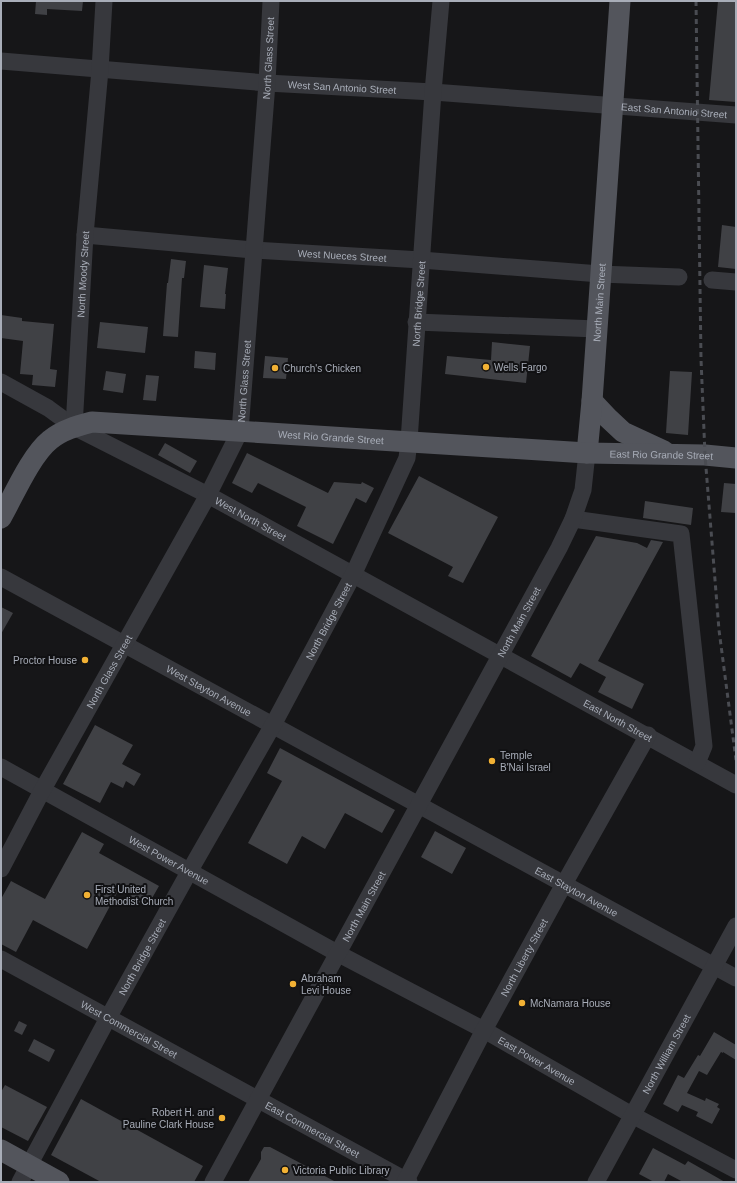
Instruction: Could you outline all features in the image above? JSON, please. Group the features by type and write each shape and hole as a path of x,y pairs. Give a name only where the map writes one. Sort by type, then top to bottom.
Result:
{"main road":[{"name":"North Main Street","path":"588,453 620,1"},
{"path":"592,401 624,432 672,455"},
{"name":"West Rio Grande Street","path":"74,427 92,422 588,453"},
{"path":"1,518 36,455 50,440 74,427"},
{"name":"East Rio Grande Street","path":"588,453 705,455 736,458"},
{"path":"1,1150 25,1174 59,1182"}],"street":[{"name":"North Moody Street","path":"74,427 85,235 100,70 104,1"},
{"name":"North Glass Street","path":"1,868 43,789 208,495 240,431 267,83 271,1"},
{"name":"North Bridge Street","path":"25,1174 108,1018 273,725 353,575 406,458 409,441 416,322 441,1"},
{"name":"West San Antonio Street","path":"1,61 267,83 433,92 612,107"},
{"name":"East San Antonio Street","path":"612,107 736,115"},
{"name":"West Nueces Street","path":"85,235 254,250 421,260 600,274 679,277"},
{"path":"712,280 736,282"},
{"path":"416,322 597,329"},
{"name":"West North Street","path":"1,382 48,408 74,427 208,495 500,656"},
{"name":"North Main Street","path":"213,1182 500,656 573,519 582,490 588,453"},
{"path":"573,519 681,534 704,746 698,763"},
{"name":"West Stayton Avenue","path":"1,577 273,725 417,806"},
{"name":"East North Street","path":"500,656 648,735 736,785"},
{"name":"North Liberty Street","path":"406,1181 484,1030 648,735"},
{"name":"West Power Avenue","path":"1,766 337,953"},
{"name":"East Stayton Avenue","path":"417,806 736,978"},
{"name":"North William Street","path":"596,1182 736,926"},
{"name":"East Power Avenue","path":"337,953 484,1030 632,1115 736,1170"},
{"name":"West Commercial Street","path":"1,958 258,1100"},
{"name":"East Commercial Street","path":"258,1100 406,1181"}],"building":[{"path":"36,1 83,1 82,11 47,9 47,15 35,14"},
{"path":"718,1 736,1 736,102 709,100"},
{"path":"722,225 736,227 736,269 718,267"},
{"path":"171,259 186,261 184,278 182,278 178,337 163,336 167,283"},
{"path":"204,265 228,268 225,309 200,307"},
{"path":"1,315 22,318 22,321 54,324 50,369 57,370 55,387 32,385 33,375 20,374 23,341 1,338"},
{"path":"100,322 148,327 145,353 97,348"},
{"name":"Wells Fargo","path":"492,342 530,346 526,383 445,374 447,356 491,360"},
{"path":"195,351 216,353 215,370 194,368"},
{"name":"Church's Chicken","path":"265,356 288,358 286,379 263,378"},
{"path":"106,371 126,374 123,393 103,390"},
{"path":"670,371 692,372 688,435 666,433"},
{"path":"146,375 159,376 156,401 143,400"},
{"path":"165,443 197,461 190,473 158,455"},
{"path":"247,453 328,493 334,482 361,484 362,482 374,488 366,503 356,498 333,544 297,526 306,507 258,483 252,493 232,483"},
{"path":"419,476 498,517 463,583 448,576 453,567 388,533"},
{"path":"724,483 736,484 736,513 721,512"},
{"path":"645,501 693,508 691,525 643,518"},
{"path":"596,536 637,543 647,548 651,540 663,542 598,661 644,684 632,709 598,692 606,677 580,663 571,678 531,656"},
{"path":"1,607 13,613 1,634"},
{"path":"95,725 133,745 122,764 141,774 134,786 126,781 123,788 111,782 100,803 63,784"},
{"path":"280,748 395,810 382,833 345,813 325,849 302,836 287,864 248,843 282,781 267,773"},
{"path":"435,831 466,848 452,874 421,857"},
{"name":"First United Methodist Church","path":"82,832 104,844 99,853 159,886 147,907 118,891 87,949 33,920 16,952 1,944 1,899 11,881 45,899"},
{"path":"19,1021 27,1025 22,1035 14,1031"},
{"path":"714,1032 736,1045 736,1060 721,1052 707,1075 699,1071 687,1093 705,1101 706,1098 719,1104 717,1107 720,1109 712,1124 696,1116 698,1112 682,1105 678,1112 663,1104 678,1075 684,1078 698,1055 700,1056"},
{"path":"34,1039 55,1050 49,1062 28,1051"},
{"path":"5,1085 47,1107 28,1141 1,1127 1,1092"},
{"path":"81,1099 203,1166 194,1182 101,1182 51,1155"},
{"name":"Victoria Public Library","path":"264,1147 270,1147 336,1182 248,1182 261,1159 261,1152"},
{"path":"653,1148 685,1165 688,1161 725,1182 683,1182 668,1174 664,1182 654,1182 639,1174"}],"railway":[{"path":"696,1 701,359 705,455 719,630 736,760"}],"place":[{"name":"Wells Fargo","path":"486,367"},
{"name":"Church's Chicken","path":"275,368"},
{"name":"Proctor House","path":"85,660"},
{"name":"Temple B'Nai Israel","path":"492,761"},
{"name":"First United Methodist Church","path":"87,895"},
{"name":"Abraham Levi House","path":"293,984"},
{"name":"McNamara House","path":"522,1003"},
{"name":"Robert H. and Pauline Clark House","path":"222,1118"},
{"name":"Victoria Public Library","path":"285,1170"}]}
